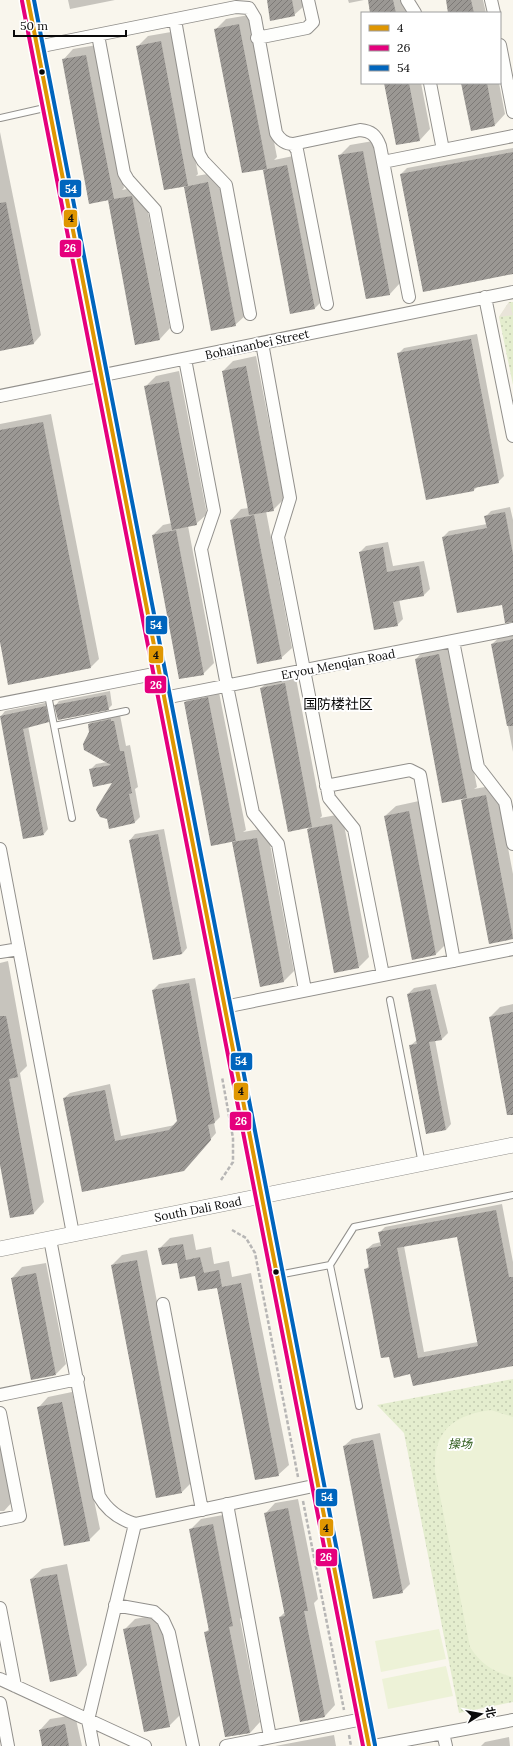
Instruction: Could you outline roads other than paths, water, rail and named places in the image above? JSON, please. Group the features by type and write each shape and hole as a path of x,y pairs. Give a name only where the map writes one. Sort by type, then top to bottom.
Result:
{"street":[{"path":"28,0 260,1196 369,1746"},
{"path":"257,38 307,28 312,22 308,0"},
{"path":"407,0 414,12"},
{"path":"491,0 494,12"},
{"path":"37,47 249,4 255,18 257,38 276,133 279,139 287,144 293,144 366,130 373,133 377,138 409,297"},
{"path":"175,20 199,154 203,161 226,186 250,314"},
{"path":"98,35 124,173 128,180 155,210 177,327"},
{"path":"501,50 513,112"},
{"path":"430,84 443,150"},
{"path":"383,162 513,136"},
{"path":"293,144 297,150 327,304"},
{"name":"Bohainanbei Street","path":"0,396 513,292"},
{"path":"486,297 513,436"},
{"path":"262,343 290,498 278,537 326,786 329,798 354,829 383,975"},
{"path":"185,359 214,511 201,549 227,686 252,813 278,844 305,990"},
{"name":"Eryou Menqian Road","path":"164,698 513,629"},
{"path":"453,641 478,767 509,801 513,844"},
{"path":"0,704 159,673"},
{"path":"326,786 410,770 420,775 454,960"},
{"path":"0,849 73,1234"},
{"path":"0,952 19,949"},
{"path":"224,1007 513,949"},
{"name":"South Dali Road","path":"0,1249 513,1145"},
{"path":"50,1239 78,1379 99,1496 105,1507 125,1521 134,1524 318,1485"},
{"path":"163,1304 202,1510"},
{"path":"0,1395 78,1379"},
{"path":"0,1413 20,1516 0,1520"},
{"path":"227,1504 270,1737"},
{"path":"93,1746 88,1720 134,1524"},
{"path":"115,1605 154,1612 164,1620 169,1633 193,1746"},
{"path":"0,1608 15,1686"},
{"path":"0,1679 146,1746"},
{"path":"0,1704 8,1746"},
{"path":"226,1746 363,1719"},
{"path":"374,1746 513,1720"},
{"path":"443,1733 446,1746"}],"lane":[{"path":"0,118 49,107"},
{"path":"48,695 72,818"},
{"path":"54,726 126,711"},
{"path":"390,1000 422,1164"},
{"path":"358,1406 330,1265 354,1227 513,1195"},
{"path":"276,1276 330,1265"}],"district":[{"name":"国防楼社区","path":"338,704"}],"park label":[{"name":"操场","path":"460,1443"}]}
